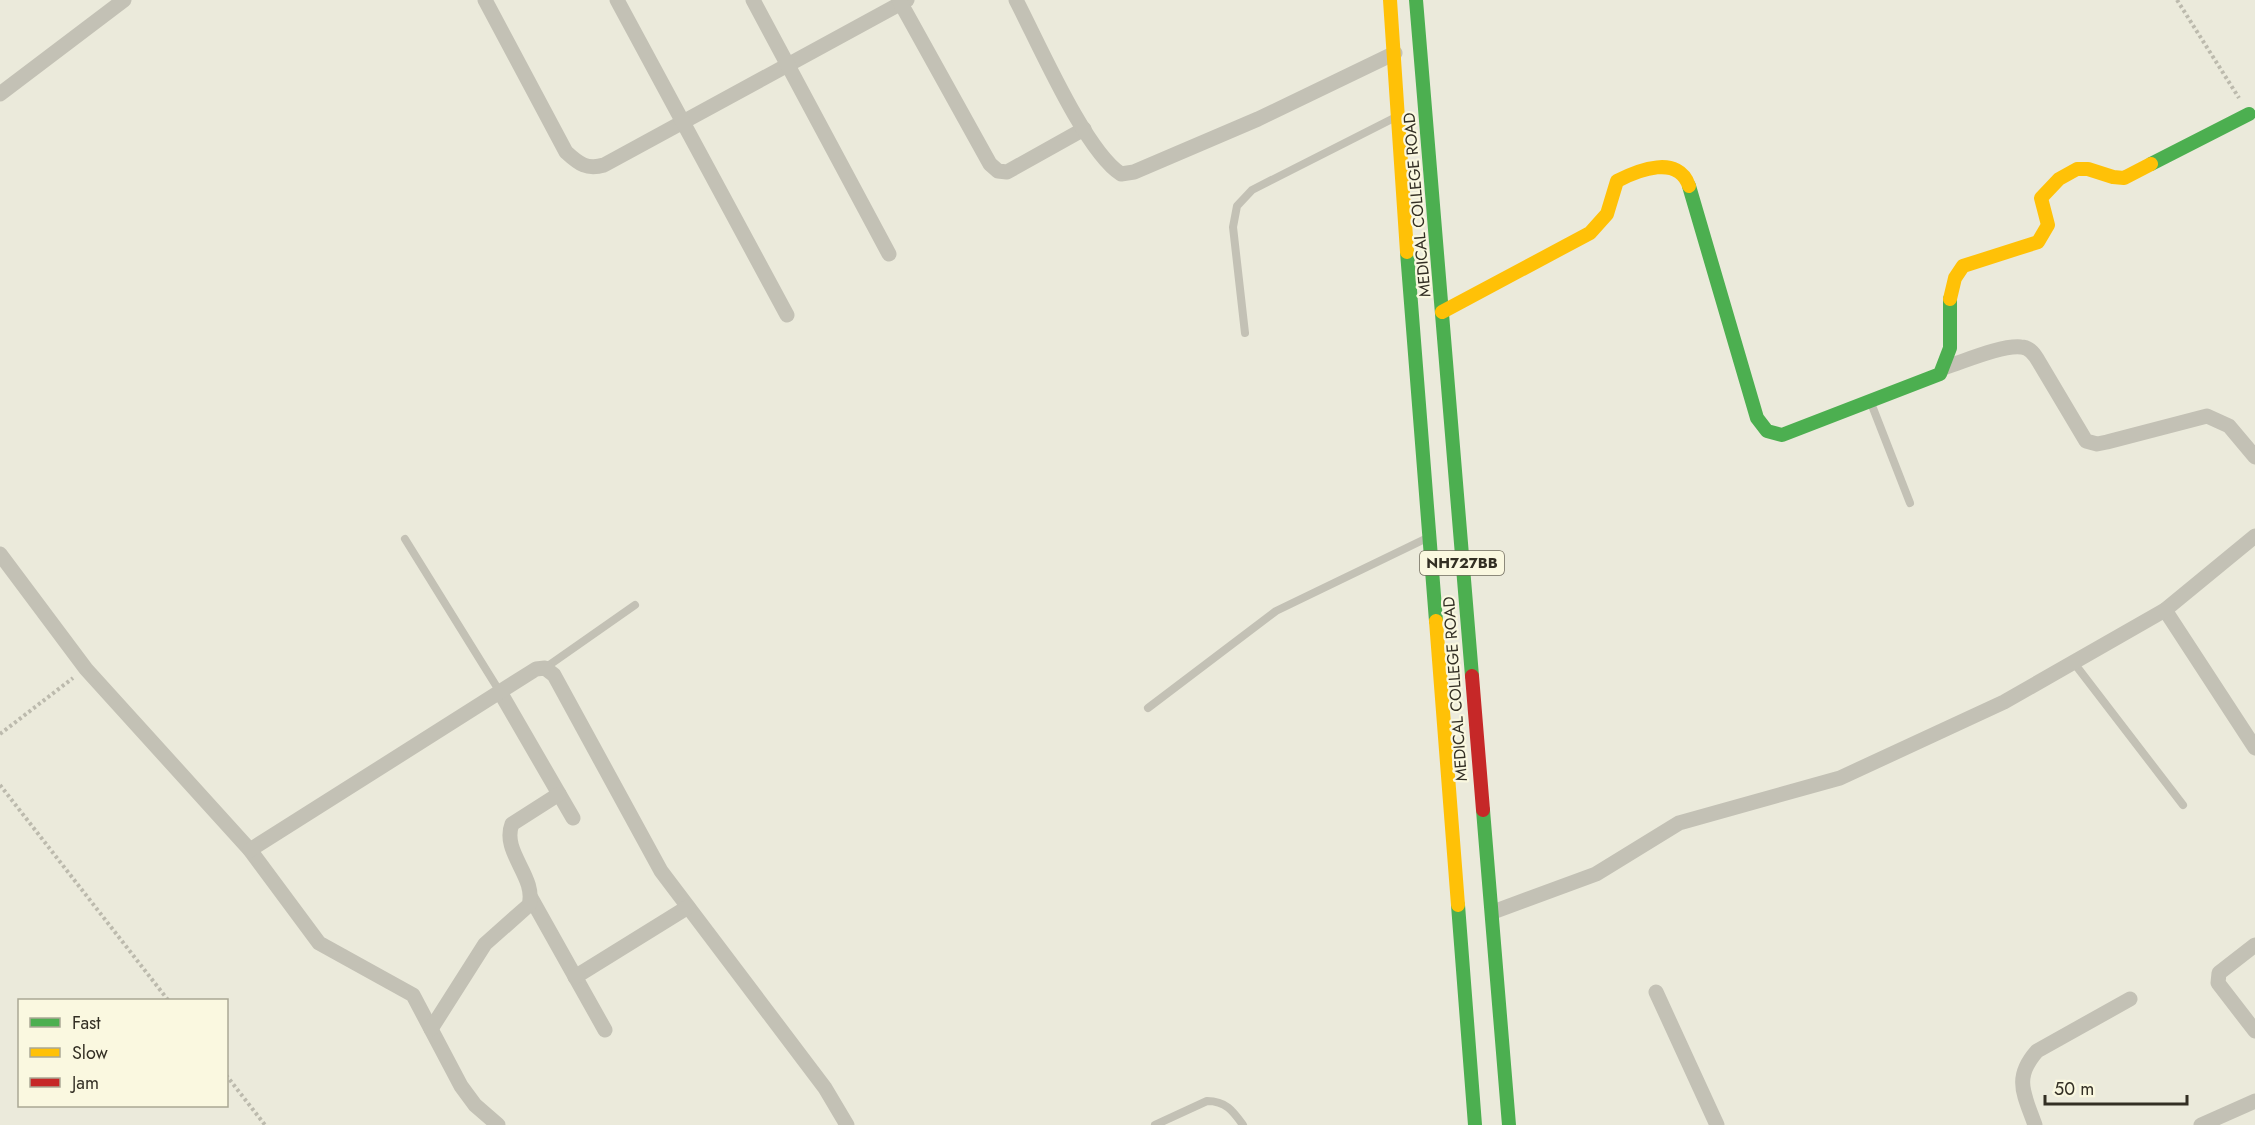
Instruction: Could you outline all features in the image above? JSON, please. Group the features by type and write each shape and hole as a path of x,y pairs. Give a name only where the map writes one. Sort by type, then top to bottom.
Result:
{"main road":[{"name":"NH727BB","path":"1390,0 1395,53 1396,117 1475,1125"},
{"name":"MEDICAL COLLEGE ROAD","path":"1416,0 1480,802 1493,912 1509,1125"},
{"path":"1442,312 1590,232 1607,214 1617,181 1627,176 1666,166 1676,168 1684,174 1688,182 1757,418 1762,429 1771,434 1782,435 1930,380 1946,367 1949,354 1949,294 1955,275 1963,267 2038,242 2048,225 2041,198 2046,190 2073,171 2083,168 2114,179 2124,178 2249,114"}],"street":[{"path":"0,94 124,0"},
{"path":"485,0 566,152 580,164 592,168 604,165 684,122 902,1 990,164 998,171 1007,172 1083,129"},
{"path":"617,0 787,315"},
{"path":"753,0 888,254"},
{"path":"1016,0 1083,129 1112,168 1121,174 1134,172 1258,119 1395,53"},
{"path":"1946,367 2023,346 2033,352 2086,441 2097,444 2207,417 2229,426 2255,457"},
{"path":"1493,912 1596,874 1679,823 1852,773 2004,702 2165,610 2255,536"},
{"path":"0,554 86,669 249,850 319,943 412,995 460,1086 475,1105 498,1125"},
{"path":"2165,610 2253,741"},
{"path":"249,850 536,669 545,668 554,675 655,861 825,1088 847,1125"},
{"path":"500,692 573,818"},
{"path":"560,794 517,819 509,830 509,840 531,898 605,1030"},
{"path":"431,1029 486,944 529,905 531,898"},
{"path":"575,977 688,907"},
{"path":"2255,945 2219,973 2218,983 2255,1031"},
{"path":"1656,992 1717,1125"},
{"path":"2035,1125 2022,1090 2022,1075 2027,1062 2037,1051 2130,999"},
{"path":"2201,1125 2255,1101"}],"lane":[{"path":"1245,333 1233,227 1237,206 1252,190 1396,117"},
{"path":"1870,402 1910,503"},
{"path":"1148,708 1276,611 1429,537"},
{"path":"405,539 500,692"},
{"path":"545,668 635,605"},
{"path":"2074,663 2182,805"},
{"path":"1155,1125 1207,1101 1216,1101 1225,1103 1243,1125"}],"path":[{"path":"2177,0 2249,114"},
{"path":"0,734 86,669"},
{"path":"0,785 167,999"},
{"path":"228,1078 265,1125"}],"traffic: fast":[{"path":"1416,0 1472,676"},
{"path":"2151,164 2249,114"},
{"path":"1689,186 1757,418 1767,431 1782,435 1940,374 1950,348 1950,299"},
{"path":"1407,252 1436,621"},
{"path":"1483,810 1509,1125"},
{"path":"1458,905 1475,1125"}],"traffic: slow":[{"path":"1390,0 1407,252"},
{"path":"1950,299 1955,278 1963,266 2038,242 2048,225 2041,198 2059,179 2077,169 2088,169 2124,178 2151,164"},
{"path":"1442,312 1590,233 1607,214 1617,181 1646,169 1667,167 1684,176 1689,186"},
{"path":"1436,621 1458,905"}],"traffic: jam":[{"path":"1472,676 1483,810"}]}
